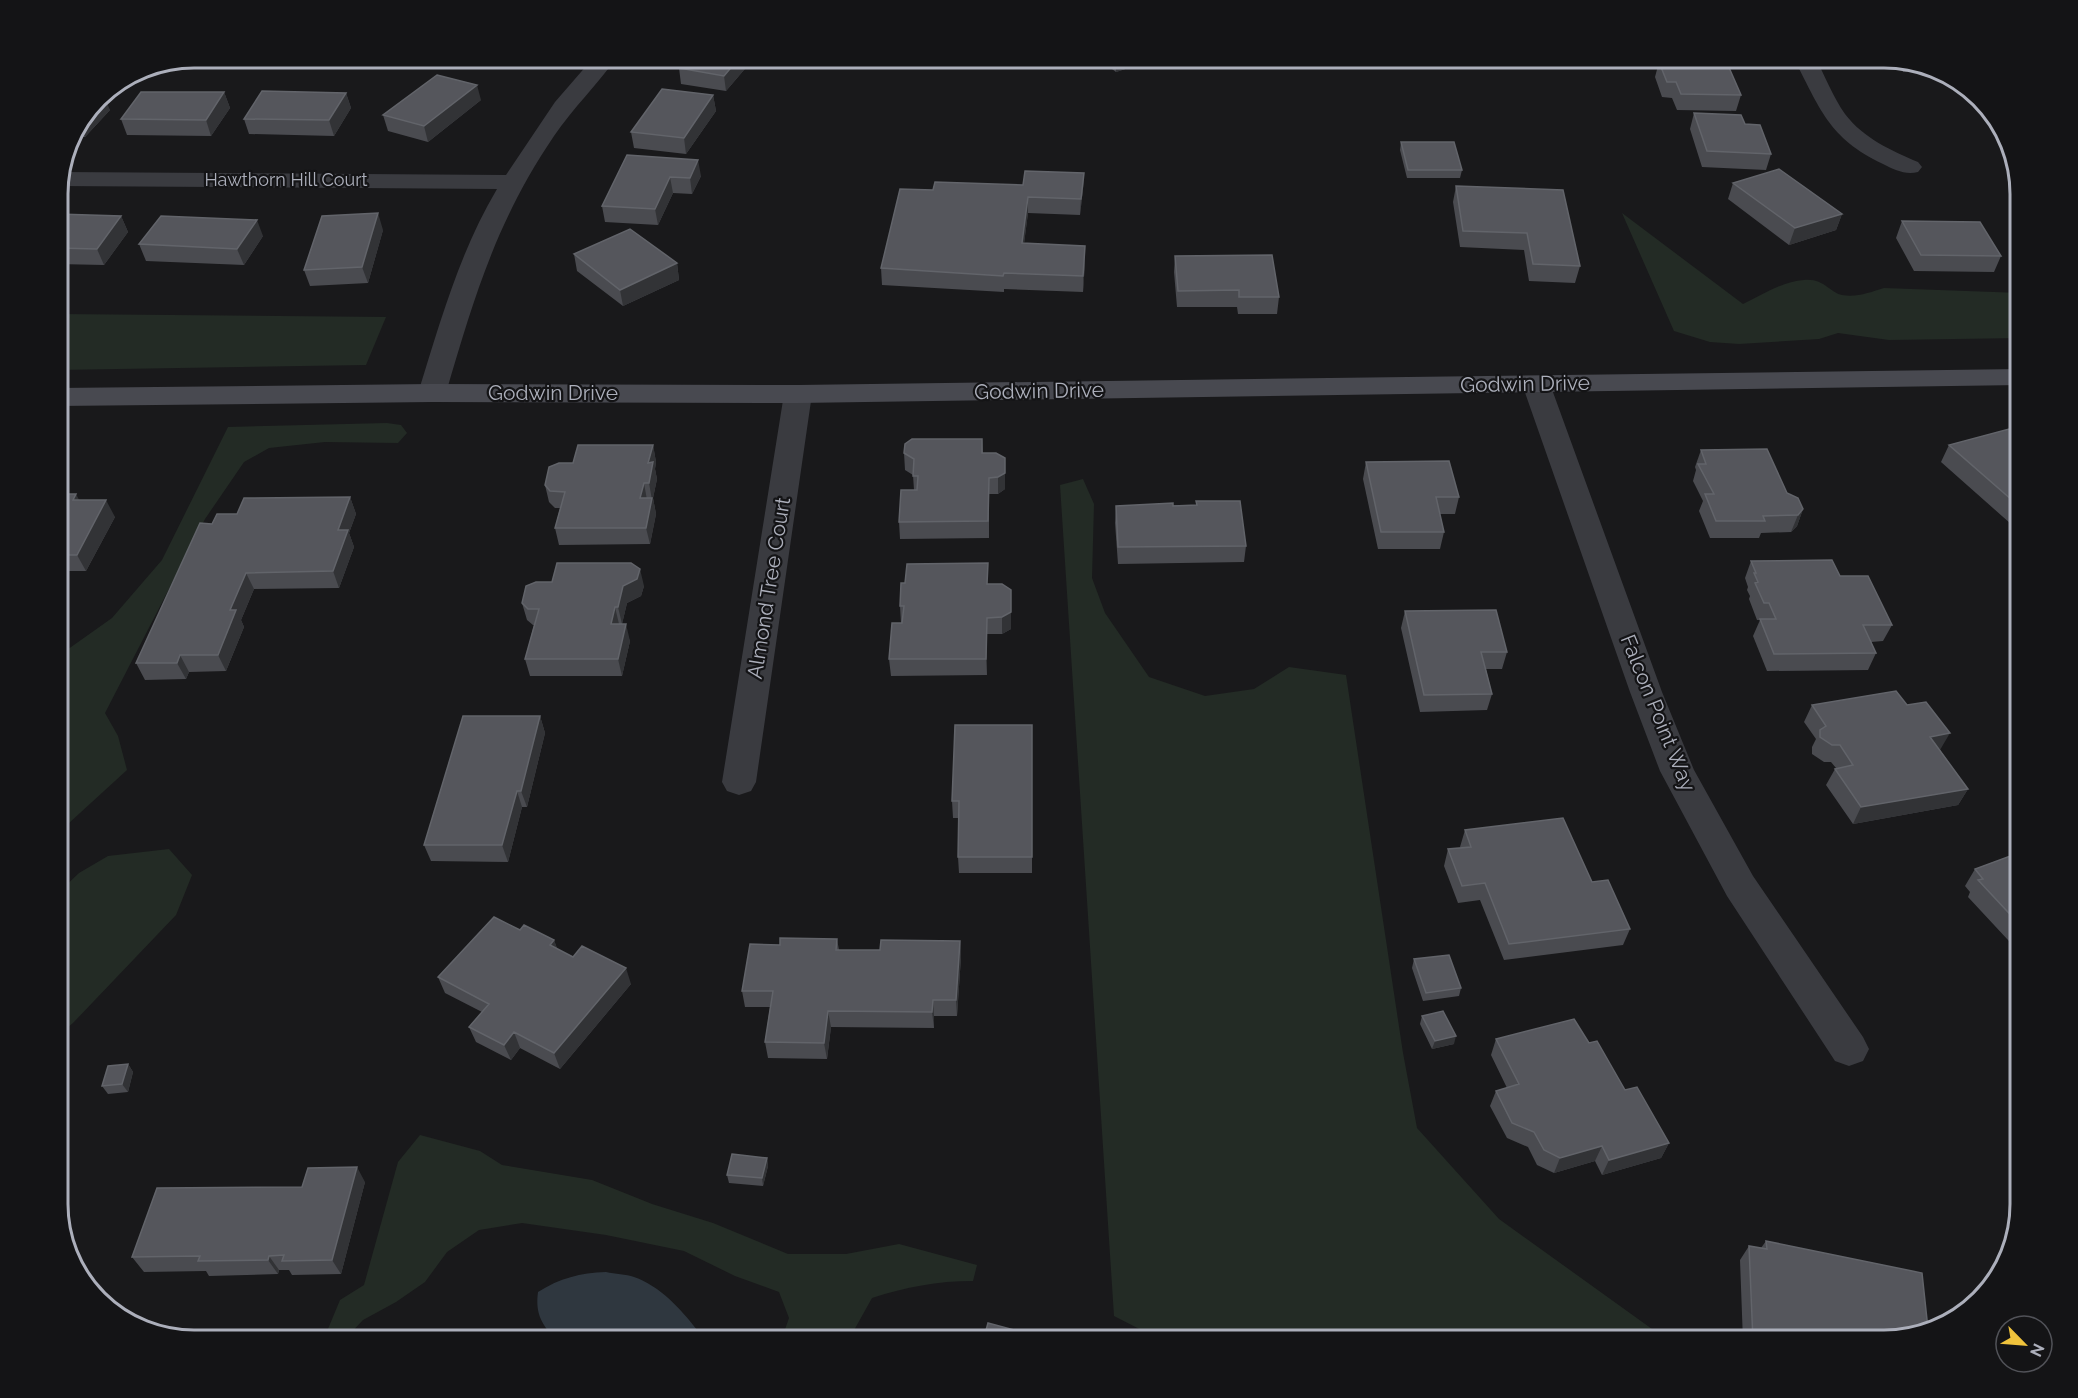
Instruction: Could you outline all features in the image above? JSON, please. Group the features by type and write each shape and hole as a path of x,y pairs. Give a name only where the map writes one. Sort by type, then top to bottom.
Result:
{"street":[{"path":"432,393 465,283 492,224 514,182 554,120 598,67"},
{"path":"1809,67 1836,118 1848,131 1864,144 1910,167"},
{"name":"Hawthorn Hill Court","path":"69,179 514,182"},
{"name":"Godwin Drive","path":"68,397 432,393 798,394 2010,377"},
{"name":"Falcon Point Way","path":"1536,384 1646,692 1677,771 1740,886 1849,1049"},
{"name":"Almond Tree Court","path":"739,782 798,394"}],"shaded area":[{"path":"1622,213 1743,304 1780,286 1804,280 1817,281 1838,294 1847,296 1884,288 2010,293 2010,338 1889,340 1838,333 1819,339 1739,344 1710,342 1674,331"},
{"path":"68,314 386,317 366,365 68,370"},
{"path":"387,423 401,425 407,433 398,443 325,442 269,448 244,462 205,519 105,713 118,736 127,770 68,824 68,649 112,618 162,560 228,427"},
{"path":"1083,479 1094,504 1092,578 1105,613 1149,677 1205,696 1254,689 1289,667 1346,675 1403,1053 1417,1128 1499,1219 1653,1330 1141,1330 1114,1316 1060,485"},
{"path":"169,849 192,875 176,915 68,1027 68,884 79,873 108,856"},
{"path":"420,1135 480,1151 502,1165 592,1180 652,1204 713,1223 788,1254 846,1254 899,1244 977,1265 973,1281 922,1285 872,1298 854,1330 785,1330 789,1318 779,1292 735,1276 684,1251 606,1235 522,1223 479,1230 447,1252 425,1282 396,1302 363,1320 353,1330 328,1330 340,1300 364,1285 398,1162"},
{"path":"606,1272 628,1275 644,1281 677,1306 697,1330 547,1330 539,1313 538,1292 570,1277"}],"building":[{"path":"680,67 732,67 724,76"},
{"path":"1661,67 1729,67 1741,95 1681,94 1676,82 1667,82"},
{"path":"437,75 477,85 424,126 383,115"},
{"path":"662,89 713,95 684,138 631,132"},
{"path":"262,91 346,93 329,120 244,119"},
{"path":"141,92 224,92 206,120 121,119"},
{"path":"1694,113 1741,115 1745,124 1760,125 1771,154 1707,151"},
{"path":"1401,142 1454,142 1462,170 1408,170"},
{"path":"627,155 698,160 690,178 670,177 655,209 602,206"},
{"path":"1779,169 1842,214 1795,228 1733,183"},
{"path":"1025,171 1084,173 1081,199 1028,197 1022,243 1085,246 1083,276 1004,273 1003,276 881,268 900,189 933,190 935,182 1023,185"},
{"path":"1456,186 1563,190 1580,266 1533,264 1527,233 1463,231"},
{"path":"378,213 362,267 304,270 322,216"},
{"path":"68,214 121,216 97,249 68,248"},
{"path":"161,216 257,220 237,249 139,244"},
{"path":"1902,221 1980,222 2001,256 1921,255"},
{"path":"630,229 677,263 620,290 574,254"},
{"path":"1272,255 1279,297 1239,297 1239,290 1178,291 1175,256"},
{"path":"2009,429 2010,498 1949,445"},
{"path":"912,439 982,439 982,453 996,453 1005,458 1005,473 989,478 988,521 899,522 901,490 917,490 918,476 913,476 914,459 904,453 905,444"},
{"path":"578,445 653,445 648,463 653,462 649,483 644,483 640,498 652,498 646,528 555,528 565,492 550,491 545,485 549,467 559,463 573,463"},
{"path":"1767,449 1787,493 1798,498 1803,509 1798,515 1763,516 1765,521 1716,521 1705,494 1714,494 1698,464 1706,464 1701,450"},
{"path":"1449,461 1459,497 1436,497 1444,532 1381,532 1366,462"},
{"path":"68,494 76,494 73,500 106,500 77,555 68,555"},
{"path":"350,497 338,530 348,530 333,571 246,573 230,610 236,610 218,655 180,655 177,663 136,663 200,523 212,524 217,514 237,514 244,498"},
{"path":"1196,501 1240,501 1246,546 1118,547 1116,506 1173,503 1173,506 1197,505"},
{"path":"1832,560 1840,576 1868,576 1892,625 1863,625 1876,653 1774,654 1760,619 1776,619 1769,603 1764,603 1755,583 1758,582 1751,561"},
{"path":"557,563 631,563 640,569 637,579 623,586 618,607 615,607 611,624 626,624 618,659 525,659 539,609 528,609 522,603 526,586 536,582 552,582"},
{"path":"988,563 987,584 1002,584 1011,590 1011,612 1002,617 987,618 986,659 889,659 892,623 902,623 904,606 900,606 901,583 905,583 907,564"},
{"path":"1496,610 1507,652 1481,652 1492,694 1424,695 1405,611"},
{"path":"1896,691 1907,705 1926,702 1950,733 1930,737 1968,789 1861,807 1835,769 1853,765 1840,745 1832,745 1820,737 1820,730 1826,726 1812,705"},
{"path":"463,716 540,716 521,791 517,791 502,845 424,845"},
{"path":"955,725 1032,725 1032,857 958,857 959,801 952,801"},
{"path":"1563,818 1592,882 1608,880 1630,929 1509,944 1485,883 1462,886 1448,849 1471,847 1465,830"},
{"path":"2010,856 2010,914 1978,880 1983,879 1975,869"},
{"path":"494,917 520,930 524,925 554,940 550,945 573,957 582,946 626,968 554,1053 514,1032 504,1045 469,1027 489,1004 438,977"},
{"path":"780,938 837,939 836,950 880,950 881,940 960,941 956,1000 933,1000 932,1012 828,1011 824,1043 765,1042 773,991 742,991 750,944 780,945"},
{"path":"1449,955 1461,988 1426,993 1414,959"},
{"path":"1443,1011 1456,1036 1435,1041 1422,1016"},
{"path":"1574,1019 1589,1043 1597,1041 1625,1090 1637,1087 1669,1143 1609,1160 1602,1146 1560,1158 1544,1150 1534,1132 1512,1123 1496,1091 1519,1084 1496,1039"},
{"path":"128,1064 122,1084 102,1086 108,1066"},
{"path":"732,1154 767,1158 762,1178 727,1175"},
{"path":"357,1167 332,1260 282,1261 284,1255 269,1256 268,1260 198,1261 200,1256 132,1257 157,1188 302,1187 308,1168"},
{"path":"1766,1241 1922,1273 1927,1323 1901,1329 1884,1330 1753,1330 1749,1246 1767,1249"},
{"path":"988,1323 1014,1330 986,1330"}]}
